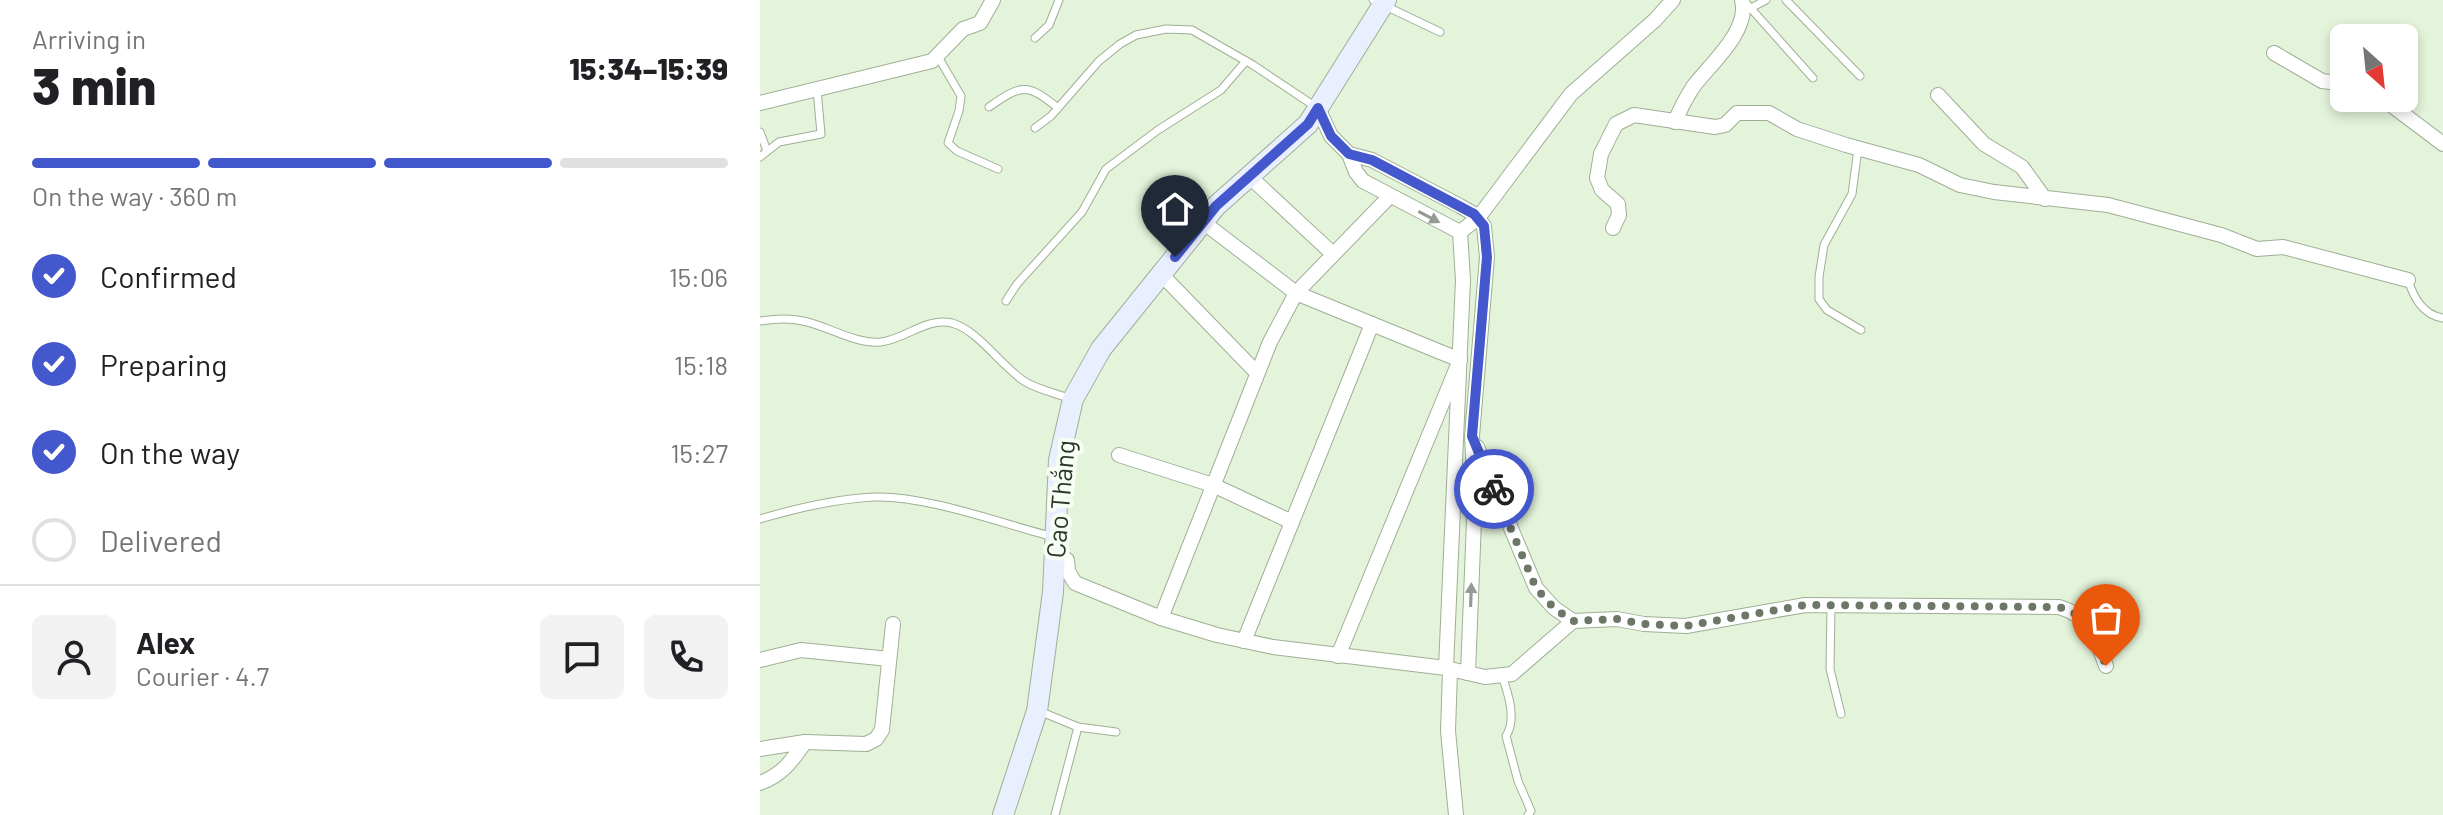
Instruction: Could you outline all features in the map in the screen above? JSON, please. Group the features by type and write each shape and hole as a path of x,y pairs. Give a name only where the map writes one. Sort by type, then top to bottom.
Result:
{"main road":[{"name":"Cao Thắng","path":"1003,815 1037,711 1053,592 1059,460 1073,399 1101,349 1216,206 1308,124 1381,1"}],"street":[{"path":"760,103 932,61 963,29 980,23 993,0"},
{"path":"1460,232 1478,218 1571,94 1655,20 1673,0"},
{"path":"1675,122 1693,87 1734,35 1746,3"},
{"path":"2274,53 2322,81 2330,82"},
{"path":"1938,95 1984,144 2022,167 2045,199"},
{"path":"1318,108 1331,136 1349,154 1363,181 1460,232"},
{"path":"2401,112 2443,144"},
{"path":"1613,228 1619,215 1618,204 1602,190 1597,178 1597,165 1616,124 1634,115 1715,127 1725,125 1737,113 1769,113 1797,129 1919,165 1960,185 2045,199 2108,205 2221,235 2257,249 2283,247 2408,280"},
{"path":"1349,154 1372,160 1460,206 1484,226 1487,257 1472,436 1475,495 1468,673"},
{"path":"1249,176 1333,254"},
{"path":"1161,618 1257,373 1296,293 1390,196"},
{"path":"1203,222 1296,293 1460,360"},
{"path":"1456,815 1448,731 1448,670 1463,280 1460,232"},
{"path":"1161,274 1257,373"},
{"path":"1244,641 1372,324"},
{"path":"1338,656 1460,360"},
{"path":"1472,436 1536,588 1554,608 1573,621"},
{"path":"1119,455 1213,485 1292,522"},
{"path":"1056,544 1067,560 1068,571 1075,583 1161,618 1244,641 1485,677 1512,674 1573,621 1617,619 1686,626 1805,605 2059,607 2073,611 2091,626 2106,666"},
{"path":"760,749 805,742 866,744 876,739 882,730 893,624"},
{"path":"760,660 801,650 889,659"},
{"path":"760,783 787,767 805,742"}],"lane":[{"path":"1035,38 1049,25 1059,0"},
{"path":"1746,3 1766,0"},
{"path":"1786,0 1860,76"},
{"path":"1381,1 1440,32"},
{"path":"1746,3 1813,78"},
{"path":"1035,128 1058,108 1099,61 1136,35 1166,29 1192,30 1318,108"},
{"path":"937,55 961,96 948,143 957,151 998,169"},
{"path":"1006,301 1017,284 1082,212 1106,169 1158,130 1221,90 1246,61"},
{"path":"760,132 764,154 779,142 821,134 817,89"},
{"path":"989,107 1022,89 1035,90 1058,108"},
{"path":"1858,149 1852,194 1824,245 1819,299 1827,310 1861,330"},
{"path":"2408,280 2420,306 2443,318"},
{"path":"760,321 803,321 851,337 881,342 932,323 953,323 974,336 1001,364 1027,383 1073,399"},
{"path":"760,519 832,502 877,497 952,509 1056,544"},
{"path":"1831,605 1830,669 1841,714"},
{"path":"1502,676 1510,699 1510,730 1506,736 1518,781 1530,803 1528,815"},
{"path":"1037,711 1078,727 1116,732"},
{"path":"1055,815 1078,727"}],"way so far":[{"path":"1494,489 1536,588 1554,608 1573,621 1617,619 1686,626 1805,605 2059,607 2073,611 2091,626 2106,666"}],"route":[{"path":"1175,257 1216,206 1308,124 1318,108 1331,136 1349,154 1372,160 1474,214 1484,226 1487,257 1472,436 1494,489"}]}
